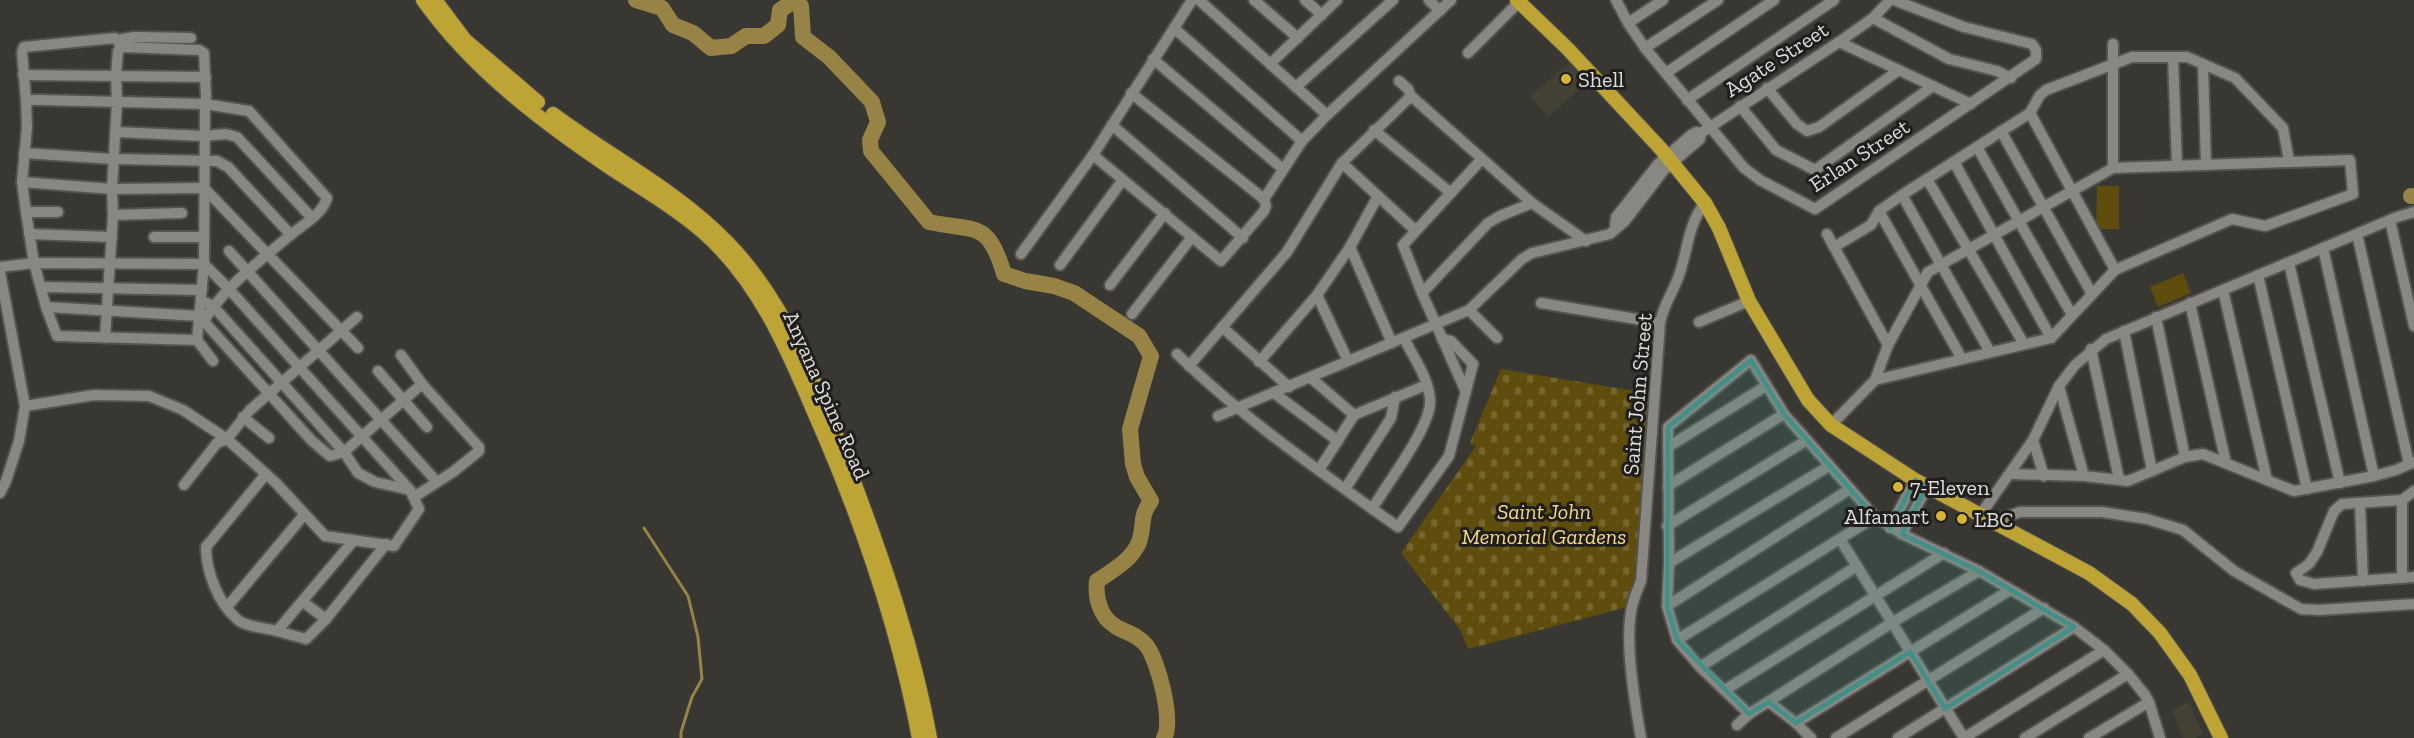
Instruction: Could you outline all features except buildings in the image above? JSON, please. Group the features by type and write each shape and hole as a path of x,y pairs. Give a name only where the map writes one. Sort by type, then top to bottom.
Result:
{"main road":[{"name":"Anyana Spine Road","path":"423,0 459,46 490,76 610,167 676,210 704,233 750,287 795,366 850,498 891,625 919,738"},
{"name":"Anyana Spine Road","path":"435,0 465,40 495,68 555,116 680,201 710,225 730,245 778,310 805,362 835,432 882,558 916,675 930,738"},
{"path":"1518,1 1567,48 1669,159 1705,203 1719,228 1749,301 1808,400 1831,424 1921,484 2089,573 2132,604 2160,633 2190,675 2221,738"}],"street":[{"path":"1021,254 1093,156 1192,0"},
{"path":"1199,0 1327,115"},
{"path":"1254,0 1298,38"},
{"path":"1305,0 1322,15"},
{"path":"1270,64 1337,0"},
{"path":"1296,87 1393,0"},
{"path":"1429,0 1440,11"},
{"path":"1093,156 1221,261 1264,211 1264,199 1302,141 1451,0"},
{"path":"1616,0 1645,48 1687,100 1706,130"},
{"path":"1628,23 1663,0"},
{"path":"1645,48 1718,0"},
{"path":"1666,73 1774,0"},
{"path":"1687,100 1834,0"},
{"name":"Agate Street","path":"1586,241 1610,234 1615,228 1616,217 1627,202 1696,132 1706,130 1839,42 1874,18 1892,0"},
{"name":"Erlan Street","path":"1706,130 1744,168 1760,180 1815,209 2036,59 2036,50 2032,44 1964,27 1892,0"},
{"path":"1468,53 1518,1"},
{"path":"1874,18 1949,59 1997,71 2011,78"},
{"path":"1174,28 1302,141"},
{"path":"120,43 134,37 191,38"},
{"path":"197,340 57,336 34,263 22,182 27,127 22,52 24,47 104,39 120,43 199,50 204,53 206,76 203,136 204,264 201,319 197,340 213,361"},
{"path":"1839,42 1971,104"},
{"path":"105,338 106,288 113,215 116,75 120,43"},
{"path":"2113,44 2113,168"},
{"path":"1834,247 1871,225 1879,212 1902,195 2030,113 2040,95 2046,90 2140,56 2187,57 2235,78 2283,128 2289,161"},
{"path":"2173,57 2177,166"},
{"path":"1153,59 1283,169"},
{"path":"2203,64 2206,165"},
{"path":"1767,88 1797,124 1807,131 1819,128 1899,70"},
{"path":"23,75 206,76"},
{"path":"1399,81 1408,88 1411,96 1481,160 1532,203 1586,241"},
{"path":"1740,106 1776,150 1815,170 1934,86"},
{"path":"1131,93 1264,199"},
{"path":"1189,366 1287,252 1342,163 1411,96"},
{"path":"26,100 205,104 241,108 255,115 327,198 312,218 228,288 201,319"},
{"path":"2030,113 2115,270"},
{"path":"1112,125 1243,238"},
{"path":"1374,130 1451,194"},
{"path":"2001,131 2092,294"},
{"path":"116,132 203,136 226,134 243,142 312,218"},
{"path":"1977,147 2072,315"},
{"path":"24,153 113,159 216,161 228,167 291,235"},
{"path":"1466,392 1402,245 1481,160"},
{"path":"1831,424 1875,380 1888,345 1928,273 2113,168 2350,160 2353,194 2265,226 2232,219 2115,270 2051,338 1875,380"},
{"path":"1954,162 2051,338"},
{"path":"1342,163 1414,230"},
{"path":"1927,179 2024,344"},
{"path":"1060,265 1122,181"},
{"path":"22,182 112,189 204,188 339,331 358,348"},
{"path":"1259,362 1317,295 1350,247 1378,195"},
{"path":"1902,195 1990,352"},
{"path":"1422,293 1488,224 1500,216 1532,203"},
{"name":"Saint John Street","path":"1641,738 1635,703 1629,630 1631,611 1641,581 1660,323 1666,300 1676,283 1694,216 1705,203"},
{"path":"26,212 58,212"},
{"path":"1879,212 1962,359"},
{"path":"1981,514 2033,440 2059,386 2091,349 2106,339 2156,317 2414,212"},
{"path":"113,215 182,213"},
{"path":"1110,285 1165,213"},
{"path":"2390,220 2414,326"},
{"path":"29,234 112,237"},
{"path":"1827,234 1888,345"},
{"path":"2011,474 2084,476 2128,481 2185,457 2203,454 2294,491 2374,476 2412,463 2357,234"},
{"path":"154,237 203,237"},
{"path":"1132,314 1192,237"},
{"path":"1218,416 1436,326 1469,310 1526,256 1562,244 1586,241"},
{"path":"1350,247 1392,343"},
{"path":"2323,248 2374,476"},
{"path":"229,251 437,482"},
{"path":"0,267 34,263 204,264 412,493 419,508 394,546 325,536 266,474 227,439 183,411 149,396 94,395 25,406"},
{"path":"2289,263 2340,483"},
{"path":"0,272 25,406 19,441 0,493"},
{"path":"2258,275 2307,489"},
{"path":"41,287 106,288 202,296 282,382 364,478 412,493 437,482 479,451 479,447 422,384 401,355"},
{"path":"2223,290 2267,480"},
{"path":"1317,295 1348,361"},
{"path":"1699,322 1749,301"},
{"path":"1541,303 1660,323"},
{"path":"2190,303 2226,463"},
{"path":"46,307 201,319 269,394 330,456 344,452 422,384"},
{"path":"1469,310 1497,338"},
{"path":"184,485 217,443 227,439 243,417 357,317"},
{"path":"2156,317 2185,457"},
{"path":"1222,327 1289,387"},
{"path":"2124,331 2152,471"},
{"path":"1372,508 1427,420 1430,401 1426,385 1404,338"},
{"path":"1177,354 1239,408 1398,527 1449,456 1473,364 1451,341 1442,339"},
{"path":"2091,349 2119,479"},
{"path":"1749,714 1700,667 1677,639 1667,606 1669,563 1667,526 1668,427 1751,360 1784,414 1875,517 1890,528 1979,571 2044,608 2104,650 2128,674 2149,702 2160,738"},
{"path":"378,371 427,427"},
{"path":"1311,378 1354,415"},
{"path":"1319,470 1354,415 1426,385"},
{"path":"1668,447 1766,386"},
{"path":"2059,386 2084,476"},
{"path":"1274,393 1338,441"},
{"path":"1345,489 1391,418 1395,397"},
{"path":"1668,486 1784,414"},
{"path":"243,417 269,438"},
{"path":"1667,526 1807,440"},
{"path":"2033,440 2044,476"},
{"path":"1669,563 1828,466"},
{"path":"266,474 206,547 206,562 222,600 238,621 306,639 326,619 386,544"},
{"path":"1890,528 1921,484"},
{"path":"1902,534 1921,484"},
{"path":"1667,606 1850,489"},
{"path":"2414,491 2402,500 2342,504 2334,512 2317,552 2308,564 2296,573 2300,580 2314,584 2414,577"},
{"path":"2402,500 2402,578"},
{"path":"2360,503 2363,581"},
{"path":"1994,521 2020,512 2102,512 2147,519 2183,530 2234,571 2301,609 2414,604"},
{"path":"227,607 304,515"},
{"path":"1677,639 1875,517"},
{"path":"1840,539 1964,738 2104,650"},
{"path":"277,631 354,540"},
{"path":"1725,690 1944,553"},
{"path":"1700,667 1857,566"},
{"path":"1737,726 1749,714 1893,622 1979,571"},
{"path":"1796,723 2010,590"},
{"path":"303,602 326,619"},
{"path":"1836,738 2044,608"},
{"path":"1898,738 2074,627"},
{"path":"2025,738 2128,674"},
{"path":"1769,702 1812,738"},
{"path":"2090,738 2149,702"}],"highlighted area":[{"path":"1751,360 1784,414 1875,517 1890,528 1915,480 1927,487 1902,534 1979,571 2074,627 1945,709 1910,652 1796,723 1769,702 1749,714 1677,640 1667,606 1668,427"}],"shaded area":[{"path":"1573,59 1590,80 1548,117 1530,96"},
{"path":"2189,702 2203,734 2196,738 2183,738 2172,710"}],"green space":[{"path":"2097,186 2119,186 2119,229 2096,229"},
{"path":"2183,273 2191,293 2158,307 2150,287"},
{"name":"Saint John Memorial Gardens","path":"1501,369 1653,394 1640,578 1627,607 1468,649 1461,631 1401,553 1476,446 1470,443"}],"waterway":[{"path":"636,0 662,8 673,25 693,33 711,48 731,46 746,36 764,36 778,25 780,10 793,2 801,6 803,37 829,57 872,102 878,122 870,140 871,151 929,222 978,231 992,244 1004,274 1074,293 1139,336 1151,356 1130,429 1133,464 1137,477 1151,501 1145,512 1141,536 1136,548 1121,564 1097,581 1097,594 1102,612 1110,622 1139,638 1151,652 1160,676 1166,705 1167,730 1164,738"},
{"path":"644,528 688,596 698,637 702,679 692,697 681,738"}],"place":[{"name":"Shell","path":"1566,79"},
{"name":"7-Eleven","path":"1898,487"},
{"name":"Alfamart","path":"1941,516"},
{"name":"LBC","path":"1962,519"}]}
